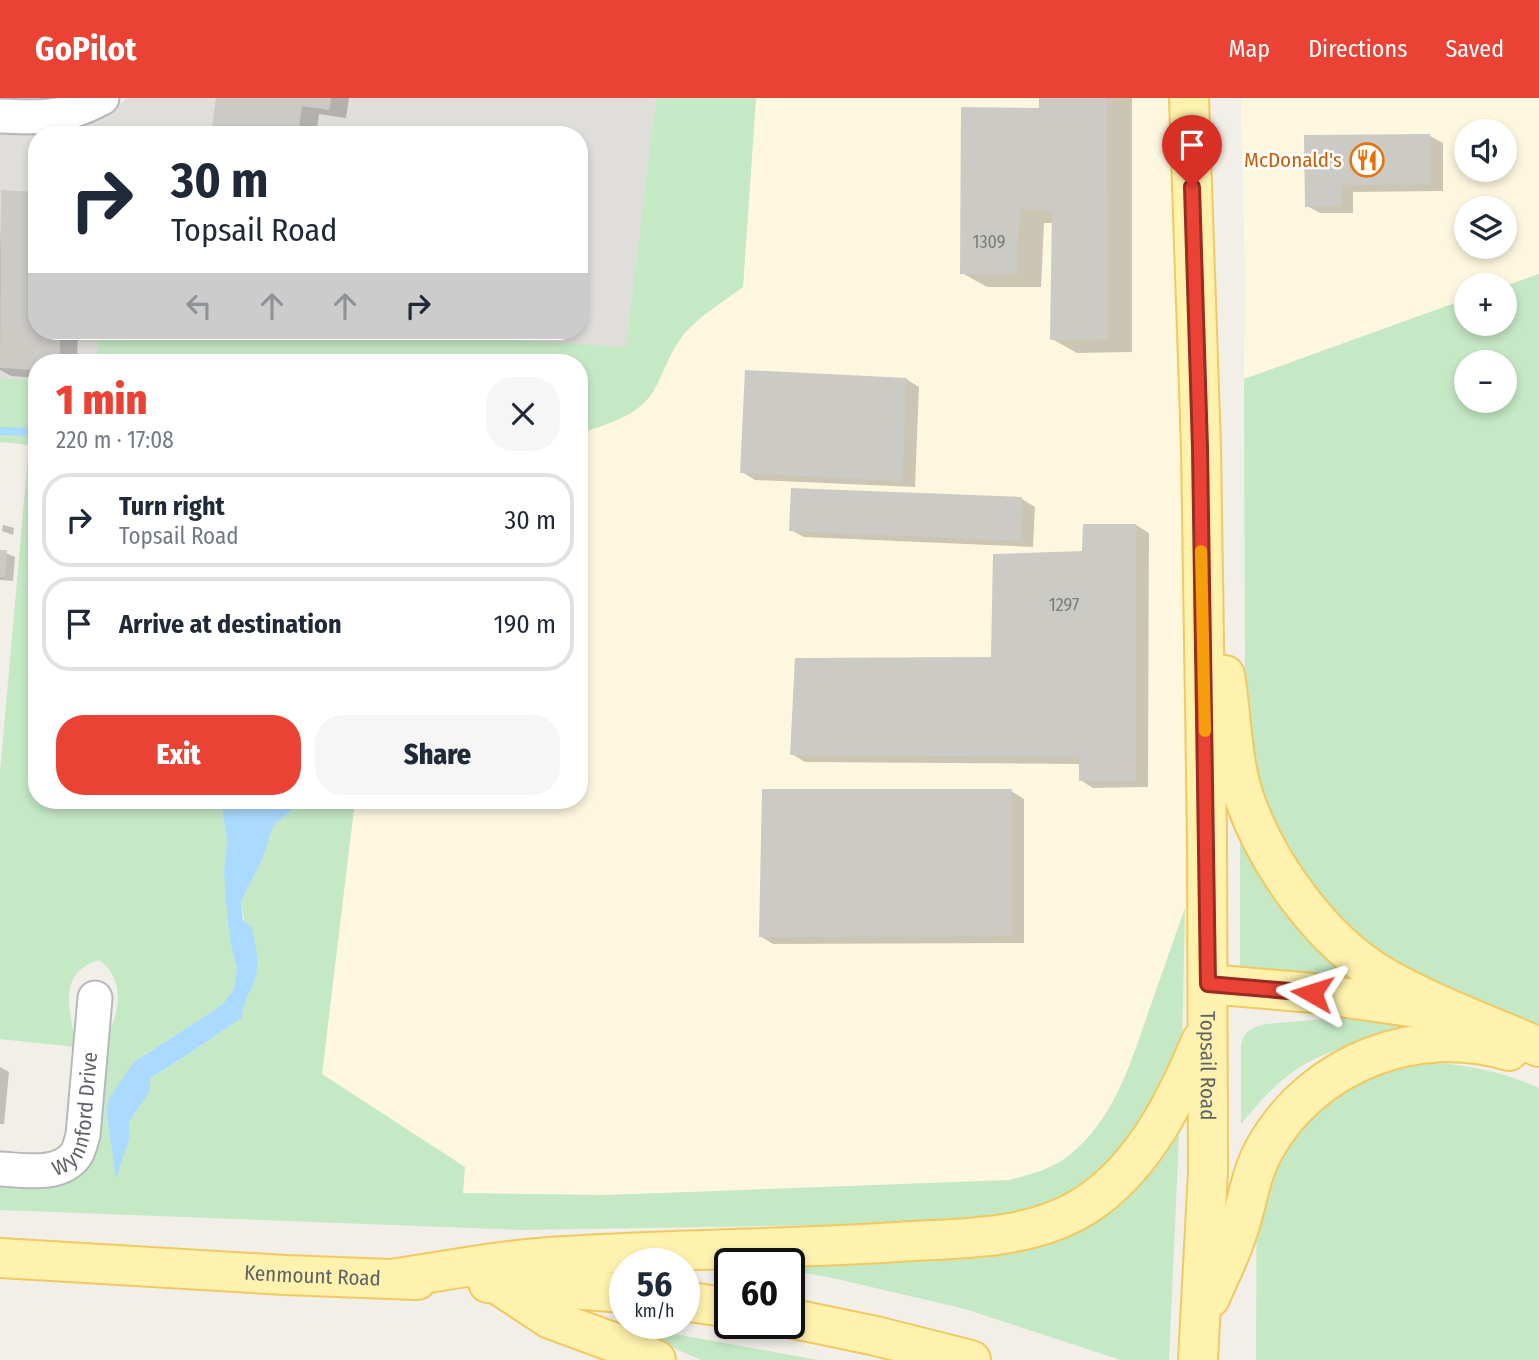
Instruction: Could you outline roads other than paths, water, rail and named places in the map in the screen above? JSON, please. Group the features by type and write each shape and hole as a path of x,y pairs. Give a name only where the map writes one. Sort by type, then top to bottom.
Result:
{"main road":[{"name":"Topsail Road","path":"1189,98 1200,448 1208,984 1208,1172 1198,1360"},
{"path":"1201,542 1227,689 1237,772 1244,799 1283,876 1316,919 1355,955 1382,975 1539,1047"},
{"path":"1208,984 1380,1002 1471,1017"},
{"path":"391,1279 563,1256 937,1240 1007,1233 1049,1223 1075,1212 1097,1196 1136,1157 1181,1088 1207,1026"},
{"path":"1200,1319 1237,1237 1254,1172 1265,1147 1290,1114 1324,1083 1384,1052 1432,1041 1482,1044 1539,1063"},
{"name":"Kenmount Road","path":"0,1258 272,1275 495,1283 609,1292"},
{"path":"495,1283 550,1319 656,1360"},
{"path":"805,1323 916,1354 971,1360"}],"street":[{"path":"0,116 45,118 72,112 103,98"},
{"name":"Wynnford Drive","path":"0,1169 51,1170 65,1165 76,1154 83,1135 95,998"}],"water":[{"path":"222,809 292,809 273,826 263,858 241,902 243,920 252,927 257,954 256,975 245,1002 242,1018 150,1078 150,1091 129,1122 129,1139 116,1179 106,1109 111,1095 134,1062 222,1005 234,989 237,969 230,941 224,872 227,841"}],"waterway":[{"path":"0,431 28,432"}],"place":[{"name":"McDonald's","path":"1367,160"}]}
